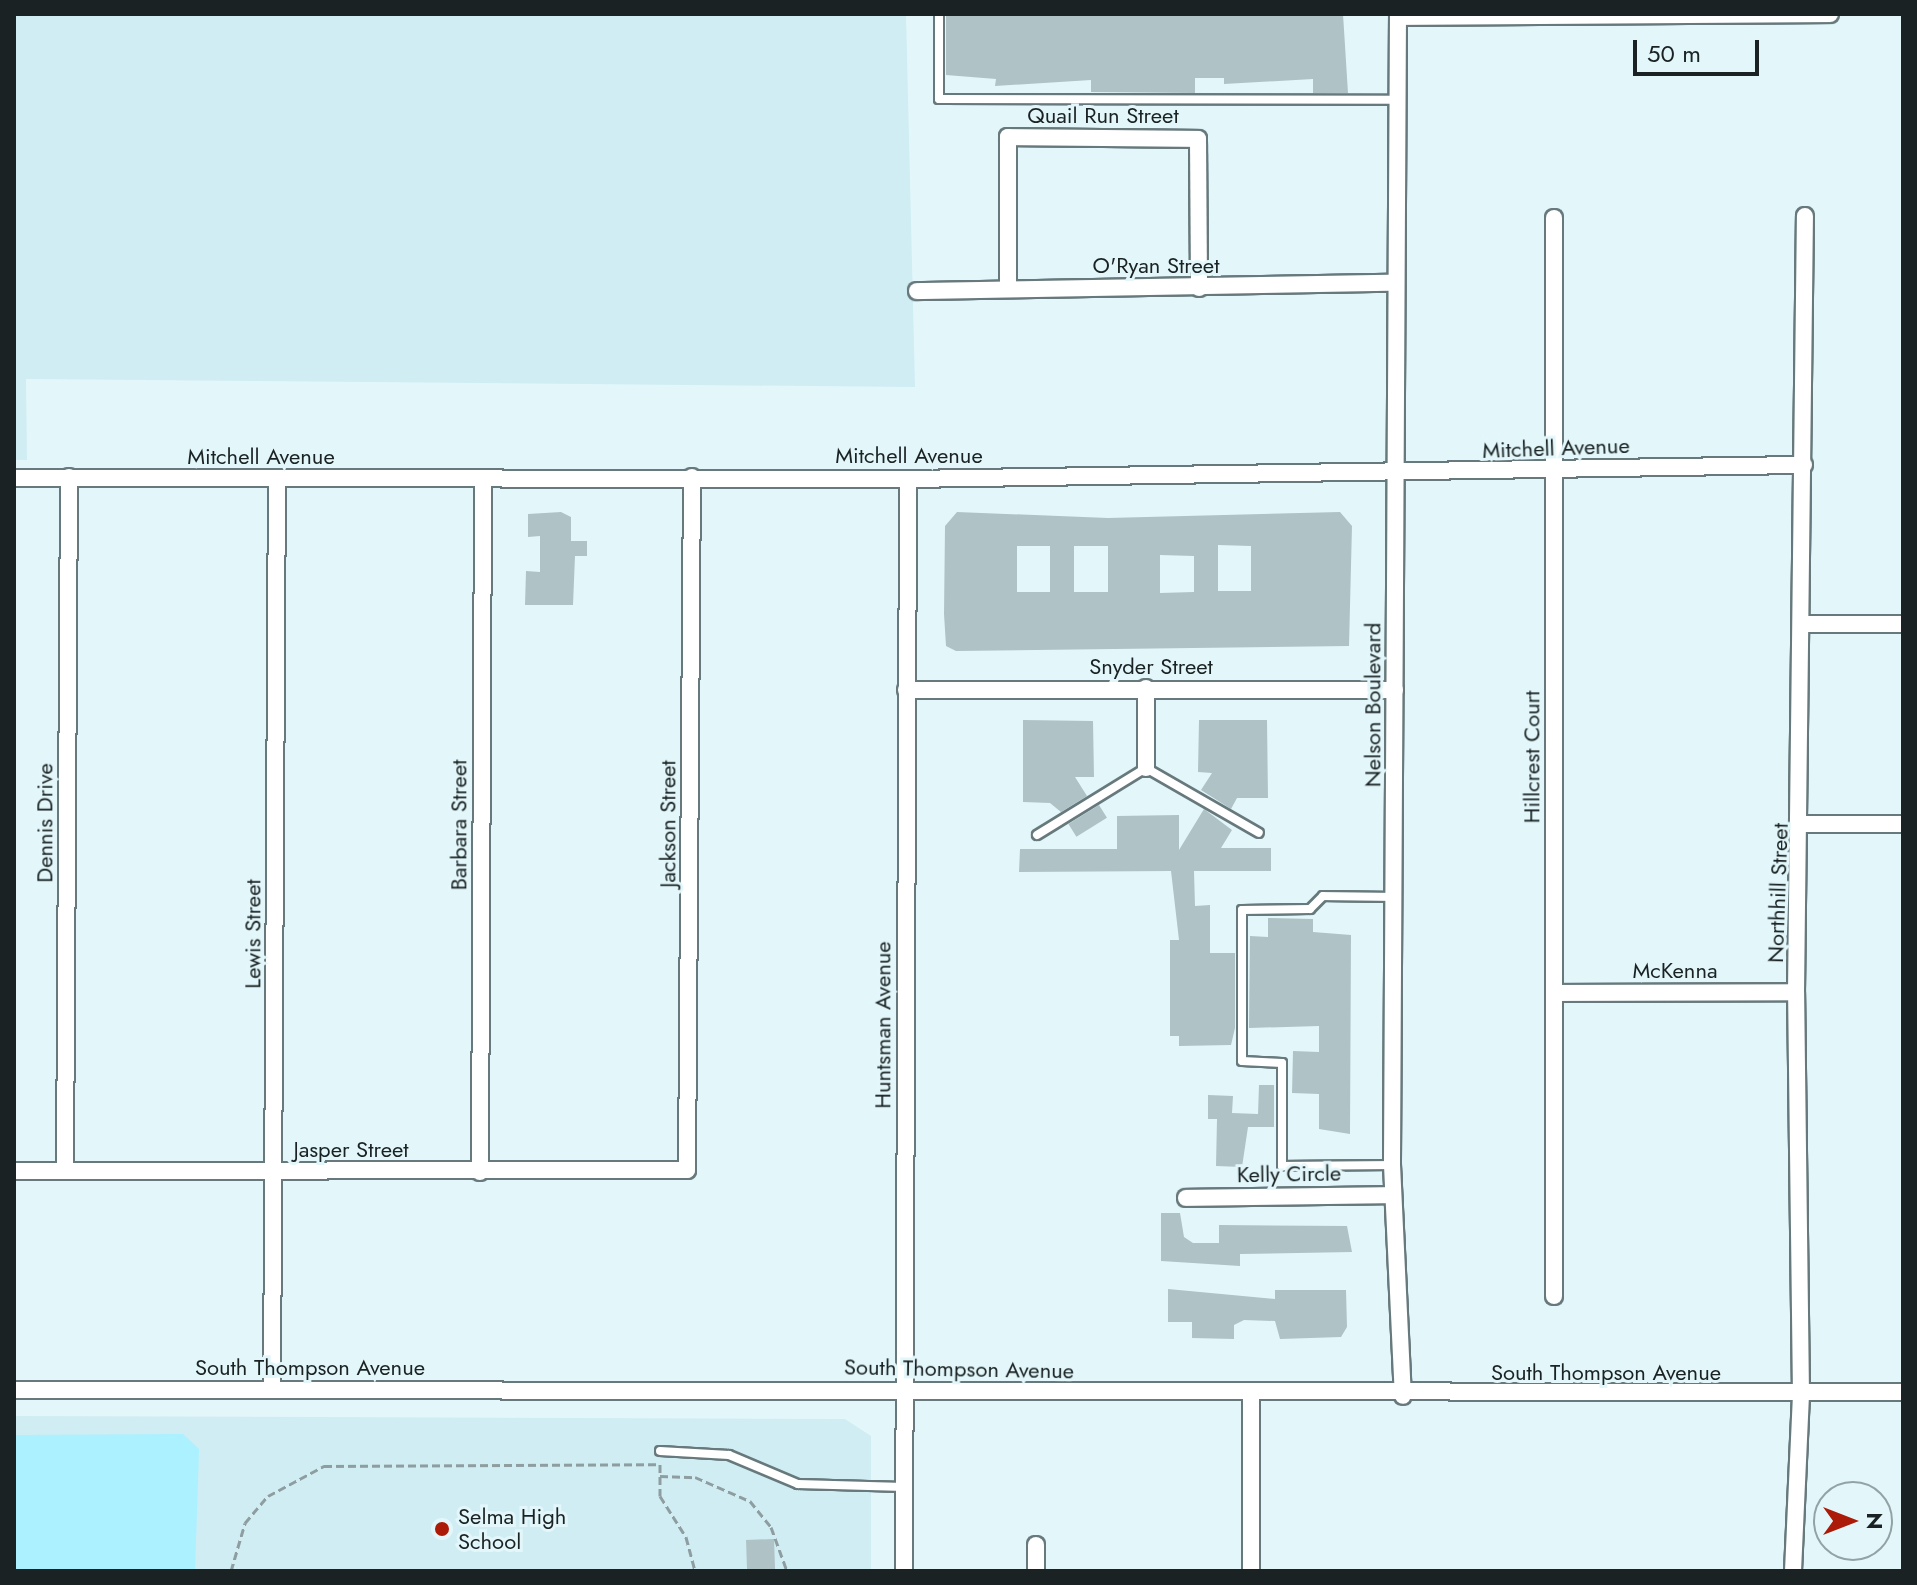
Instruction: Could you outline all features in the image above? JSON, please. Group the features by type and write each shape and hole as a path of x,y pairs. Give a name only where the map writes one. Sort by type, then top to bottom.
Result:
{"street":[{"path":"1398,16 1830,15"},
{"name":"Nelson Boulevard","path":"1398,16 1392,1165 1403,1396"},
{"name":"Quail Run Street","path":"1008,289 1008,137 1198,139 1199,288"},
{"name":"Northhill Street","path":"1793,1571 1801,1395 1796,992 1803,824 1805,216"},
{"name":"Hillcrest Court","path":"1554,218 1554,1296"},
{"name":"O'Ryan Street","path":"917,291 1395,283"},
{"name":"Mitchell Avenue","path":"14,478 908,479 1394,475 1804,465"},
{"name":"Dennis Drive","path":"65,1170 69,477"},
{"name":"Jackson Street","path":"687,1170 692,477"},
{"name":"Lewis Street","path":"272,1390 277,479"},
{"name":"Barbara Street","path":"480,1172 483,479"},
{"name":"Huntsman Avenue","path":"904,1571 908,479"},
{"path":"1804,624 1903,624"},
{"path":"1146,688 1146,768"},
{"name":"Snyder Street","path":"906,690 1395,690"},
{"path":"1803,824 1903,824"},
{"name":"McKenna","path":"1554,993 1796,992"},
{"name":"Jasper Street","path":"14,1171 687,1170"},
{"name":"Kelly Circle","path":"1186,1198 1393,1195"},
{"name":"South Thompson Avenue","path":"14,1390 904,1389 1251,1396 1903,1392"},
{"path":"1251,1396 1251,1571"},
{"path":"1036,1545 1036,1571"}],"lane":[{"path":"939,14 939,99 1397,100"},
{"path":"1037,835 1146,768 1259,833"},
{"path":"1392,1165 1282,1166 1282,1063 1242,1061 1242,910 1310,909 1323,896 1394,897"},
{"path":"660,1451 729,1455 798,1484 904,1487"}],"path":[{"path":"231,1571 245,1523 268,1496 324,1466 660,1464 660,1496 686,1537 695,1571"},
{"path":"660,1476 695,1477 750,1501 771,1527 787,1571"}],"shaded area":[{"path":"14,14 906,14 915,387 26,379 27,460 14,460"},
{"name":"Selma High School","path":"14,1416 845,1419 871,1436 871,1571 14,1571"},
{"path":"183,1434 199,1449 195,1571 14,1571 14,1435"}],"building":[{"path":"946,14 1343,14 1348,93 1313,93 1313,79 1224,84 1224,78 1195,78 1195,93 1091,92 1091,80 995,86 996,79 946,75"},
{"path":"561,512 571,517 571,541 587,541 587,556 575,556 573,605 525,605 526,571 540,572 540,536 528,537 528,514"},
{"path":"957,512 1108,518 1340,512 1352,526 1349,646 956,651 946,646 945,526","holes":["1218,545 1251,546 1251,591 1218,591","1017,546 1050,546 1050,592 1017,592","1074,546 1108,546 1108,592 1074,592","1160,555 1194,556 1194,592 1160,593"]},
{"path":"1023,720 1093,721 1094,777 1075,777 1087,796 1061,812 1050,803 1023,802"},
{"path":"1199,720 1267,720 1268,798 1237,798 1231,809 1201,790 1212,773 1198,772"},
{"path":"1099,805 1107,818 1076,837 1068,824"},
{"path":"1204,809 1232,830 1221,848 1271,848 1271,871 1194,871 1195,906 1210,905 1210,953 1235,953 1235,1028 1231,1045 1179,1046 1179,1036 1170,1036 1170,940 1179,940 1171,871 1019,872 1020,849 1117,849 1117,816 1179,815 1179,850"},
{"path":"1268,918 1313,919 1313,932 1351,935 1350,1134 1319,1129 1319,1094 1292,1093 1293,1051 1319,1052 1319,1026 1249,1028 1250,936 1268,937"},
{"path":"1259,1085 1274,1085 1274,1127 1248,1127 1242,1167 1216,1166 1217,1119 1208,1119 1208,1095 1233,1096 1232,1113 1258,1114"},
{"path":"1161,1213 1180,1213 1184,1237 1193,1243 1219,1243 1219,1225 1347,1226 1352,1252 1240,1254 1240,1266 1161,1261"},
{"path":"1168,1289 1275,1299 1275,1290 1346,1290 1347,1327 1341,1337 1280,1339 1275,1321 1244,1320 1234,1325 1234,1339 1192,1338 1192,1322 1168,1322"},
{"path":"774,1539 775,1571 747,1571 746,1540"}],"place":[{"name":"Selma High School","path":"442,1529"}]}
